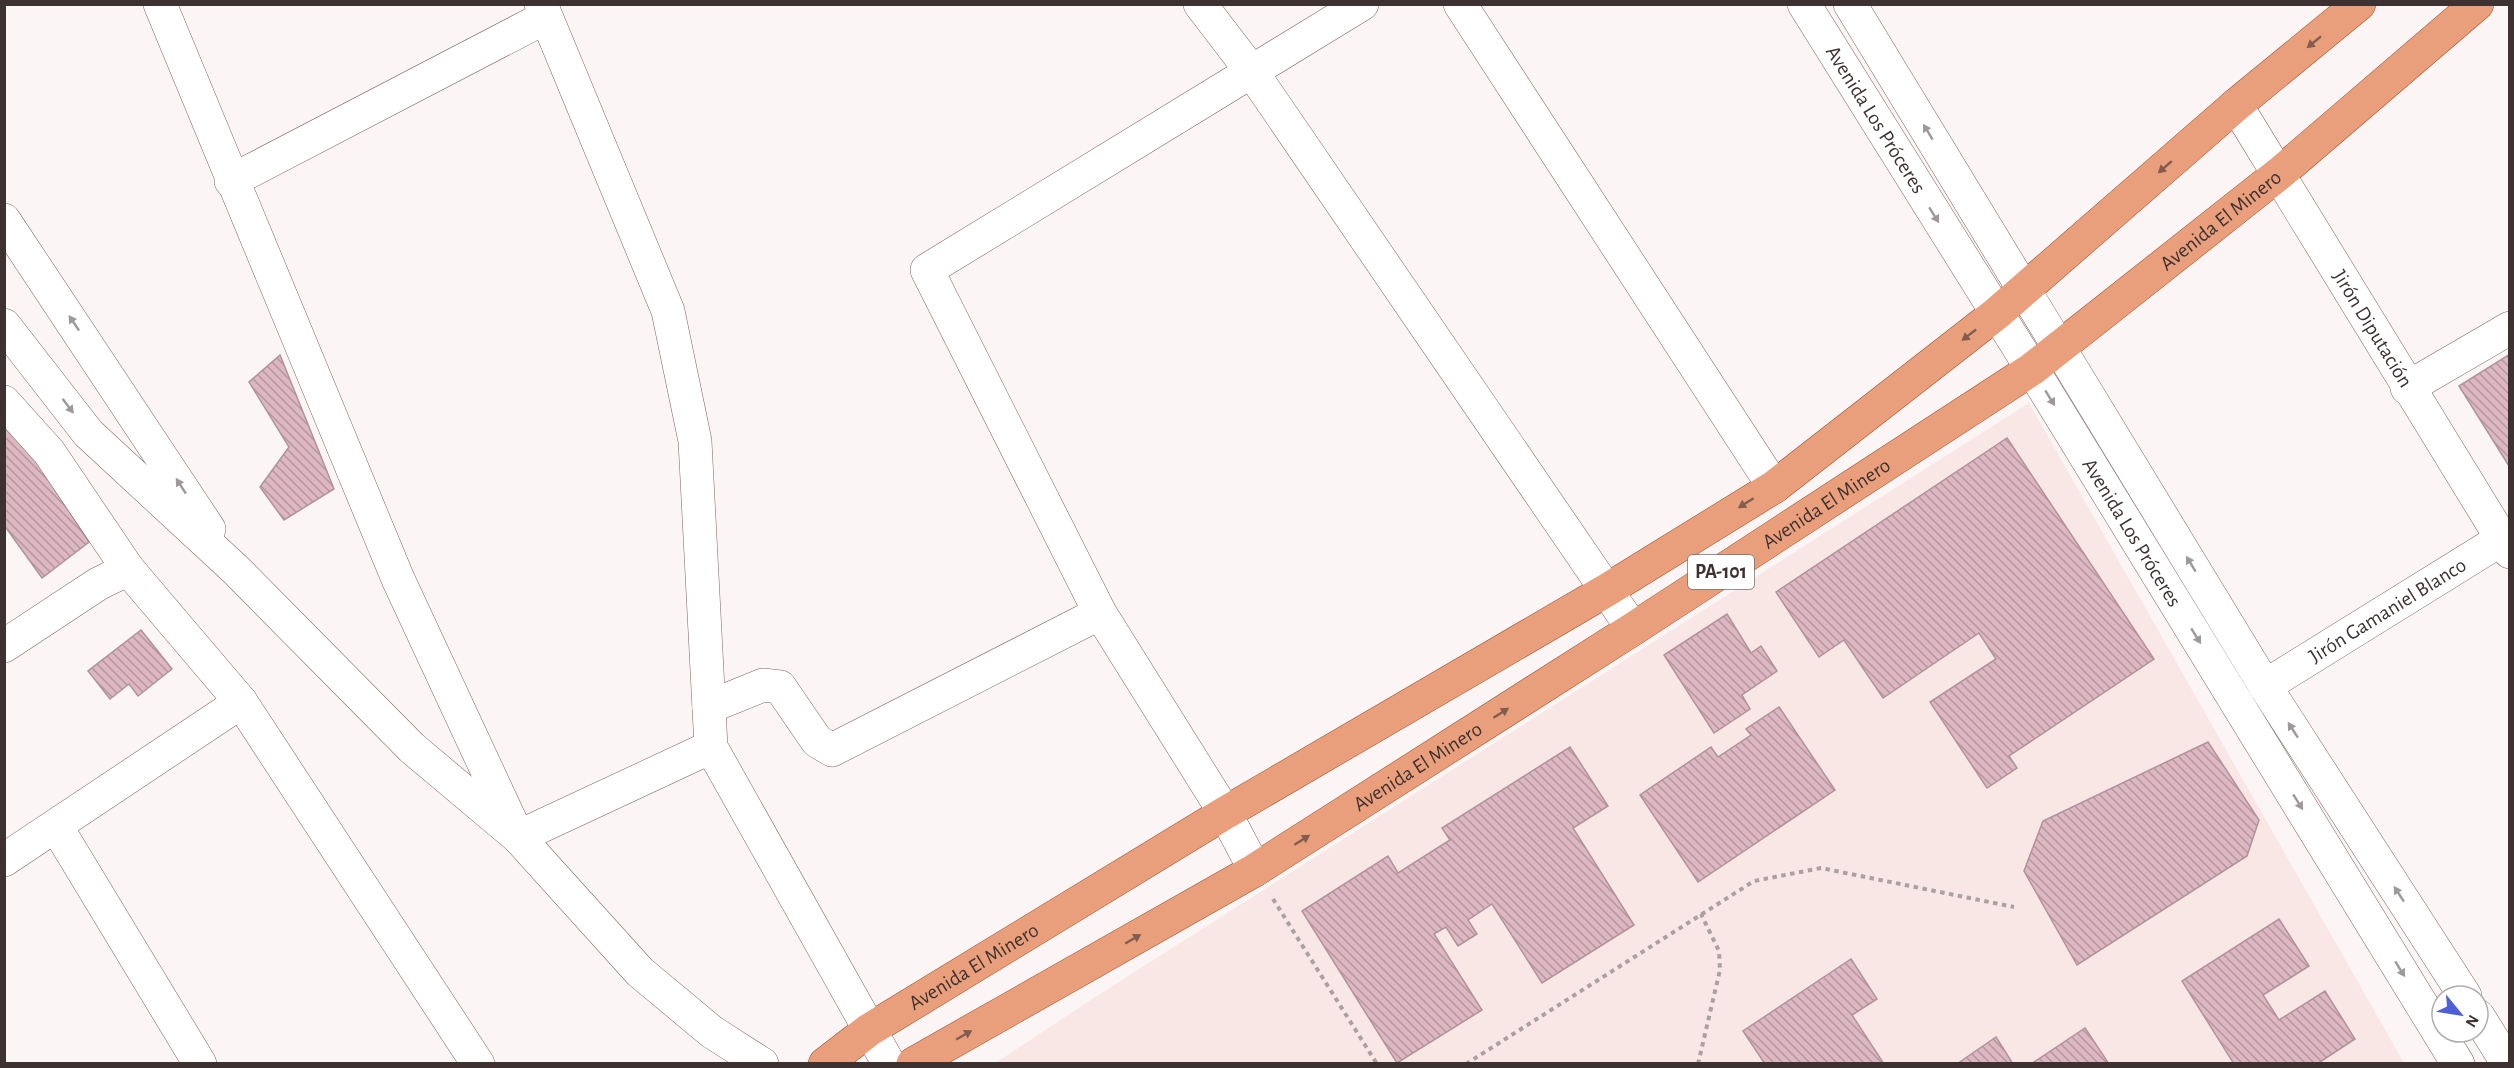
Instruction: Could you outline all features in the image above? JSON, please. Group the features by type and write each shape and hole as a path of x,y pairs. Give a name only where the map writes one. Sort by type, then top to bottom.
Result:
{"main road":[{"name":"Avenida El Minero","path":"825,1064 869,1030 1225,813 1607,590 1774,486 1996,314 2236,105 2359,4"},
{"name":"Avenida El Minero","path":"913,1064 1255,870 1633,629 2032,369 2280,173 2477,4"},
{"path":"1821,450 1846,490"}],"street":[{"path":"160,4 231,181 398,579 518,837"},
{"path":"1200,4 1252,72 1633,629"},
{"path":"1255,870 1225,813 1100,613 927,270 1362,4"},
{"path":"1460,4 1774,486"},
{"name":"Avenida Los Próceres","path":"1804,4 2032,369 2458,1064"},
{"name":"Avenida Los Próceres","path":"1850,4 2265,686 2457,984"},
{"path":"231,181 543,11 668,312 695,441 711,747 889,1064"},
{"name":"Jirón Diputación","path":"2236,105 2280,173 2407,388 2506,542"},
{"path":"4,220 236,570"},
{"path":"4,326 88,433 236,570 412,748 518,837 640,972 712,1032 762,1064"},
{"path":"2407,388 2510,328"},
{"path":"4,402 49,452 128,569 241,702 478,1064"},
{"path":"49,452 88,433 128,404"},
{"name":"Jirón Gamaniel Blanco","path":"2265,686 2506,542"},
{"path":"4,646 98,584 128,569"},
{"path":"710,707 763,685 780,687 817,741 832,750 1100,613"},
{"path":"4,860 241,702"},
{"path":"518,837 711,747"},
{"path":"56,826 200,1064"},
{"path":"2490,1035 2508,1064"}],"path":[{"path":"1466,1064 1754,881 1821,868 2014,907"},
{"path":"1255,870 1377,1064"},
{"path":"1698,1064 1720,970 1719,951 1701,914"}],"shaded area":[{"path":"2029,403 2404,1063 994,1064 1092,999"}],"building":[{"path":"2510,354 2510,465 2509,466 2459,386"},
{"path":"280,355 334,489 284,520 260,487 289,447 249,382"},
{"path":"4,411 89,542 42,578 4,525"},
{"path":"2007,438 2154,659 2009,756 2017,768 1987,788 1930,702 1996,659 1979,633 1883,698 1844,640 1819,657 1776,592"},
{"path":"1727,614 1751,653 1761,646 1777,671 1742,695 1750,709 1714,733 1664,655"},
{"path":"141,630 172,669 138,696 129,684 110,699 88,671"},
{"path":"1779,707 1835,790 1698,882 1640,795 1711,747 1718,757 1751,735 1746,729"},
{"path":"2208,742 2259,820 2247,856 2077,965 2024,871 2043,821"},
{"path":"1570,747 1608,806 1573,828 1634,925 1542,983 1492,904 1468,920 1477,934 1458,946 1446,927 1434,934 1482,1010 1397,1063 1302,911 1388,856 1398,873 1450,840 1442,828"},
{"path":"2279,919 2309,966 2263,995 2279,1020 2325,991 2355,1039 2317,1064 2234,1064 2182,981"},
{"path":"1851,959 1877,999 1852,1015 1884,1064 1765,1064 1743,1031"},
{"path":"2085,1028 2109,1064 2031,1064"},
{"path":"1996,1037 2013,1064 1957,1064"}]}
